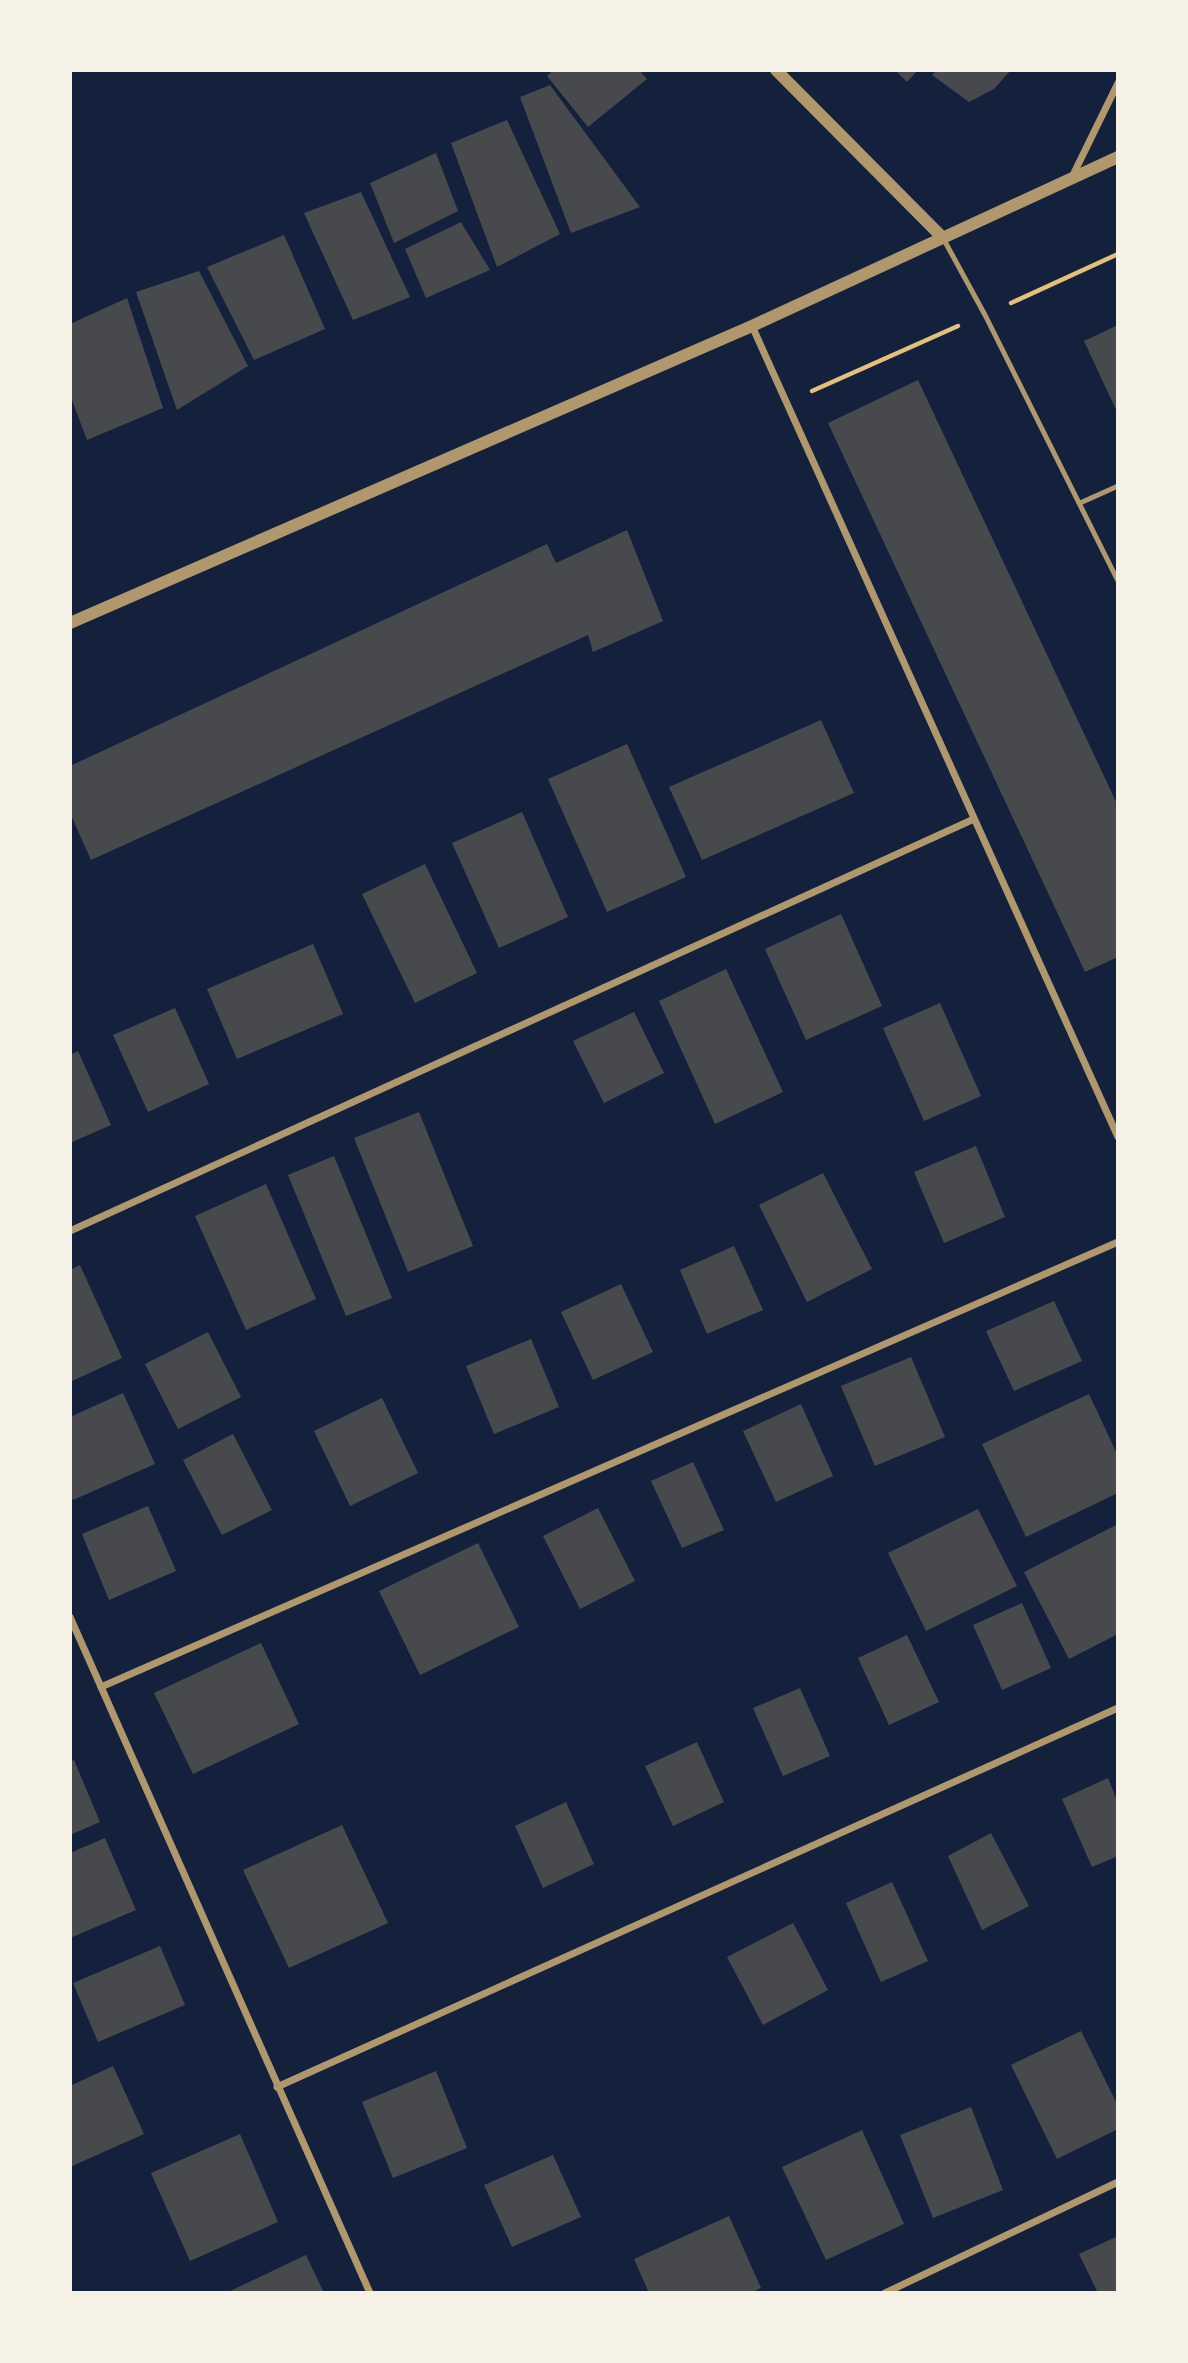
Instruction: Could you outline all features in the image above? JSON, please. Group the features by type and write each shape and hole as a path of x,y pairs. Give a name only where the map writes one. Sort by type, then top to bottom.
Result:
{"street":[{"path":"776,70 943,238"},
{"path":"1070,181 1118,83"},
{"path":"70,623 752,326 1118,158"},
{"path":"752,326 1118,1137"},
{"path":"70,1231 974,819"},
{"path":"101,1687 1118,1242"},
{"path":"70,1617 370,2293"},
{"path":"277,2087 1118,1708"},
{"path":"885,2293 1118,2182"}],"lane":[{"path":"943,238 985,314 1118,581"},
{"path":"1080,503 1118,486"}],"path":[{"path":"787,402 1118,254"}],"building":[{"path":"554,70 639,70 647,79 588,127 547,76"},
{"path":"895,70 918,70 907,82"},
{"path":"937,70 1011,70 994,89 969,102 932,75"},
{"path":"550,85 640,207 571,233 520,97"},
{"path":"507,120 560,234 497,267 451,143"},
{"path":"436,153 458,211 394,243 370,183"},
{"path":"361,192 410,297 353,320 304,213"},
{"path":"461,222 490,270 426,298 405,249"},
{"path":"284,235 325,329 254,360 207,267"},
{"path":"199,271 248,366 177,410 136,292"},
{"path":"127,298 163,408 87,440 70,395 70,324"},
{"path":"1118,325 1118,414 1084,341"},
{"path":"918,380 1118,806 1118,957 1085,972 828,423"},
{"path":"627,530 663,621 593,652 588,635 91,860 70,813 70,766 547,544 556,563"},
{"path":"821,720 854,793 702,860 669,787"},
{"path":"627,744 686,877 607,912 548,779"},
{"path":"522,812 568,917 499,948 452,843"},
{"path":"425,864 477,973 415,1003 362,894"},
{"path":"841,914 882,1006 806,1040 765,949"},
{"path":"313,944 343,1014 237,1059 207,989"},
{"path":"726,969 783,1092 715,1124 659,1001"},
{"path":"940,1003 981,1096 924,1121 883,1028"},
{"path":"175,1008 209,1084 148,1112 113,1035"},
{"path":"634,1012 664,1073 604,1103 573,1041"},
{"path":"78,1051 111,1125 70,1143 70,1055"},
{"path":"419,1112 473,1246 408,1272 354,1138"},
{"path":"976,1146 1005,1217 944,1243 914,1172"},
{"path":"334,1156 392,1298 346,1316 288,1175"},
{"path":"823,1173 872,1269 807,1302 759,1205"},
{"path":"266,1184 316,1299 246,1330 195,1216"},
{"path":"734,1246 763,1310 707,1334 680,1270"},
{"path":"80,1265 122,1358 70,1382 70,1270"},
{"path":"621,1284 653,1352 593,1380 561,1312"},
{"path":"1054,1301 1082,1361 1014,1391 986,1331"},
{"path":"208,1332 241,1397 178,1429 145,1364"},
{"path":"531,1339 559,1407 494,1434 466,1366"},
{"path":"911,1357 945,1437 875,1466 841,1386"},
{"path":"123,1393 155,1464 73,1500 70,1494 70,1417"},
{"path":"1089,1394 1118,1456 1118,1493 1026,1537 982,1444"},
{"path":"382,1398 418,1473 350,1506 314,1431"},
{"path":"801,1404 833,1476 776,1502 743,1431"},
{"path":"233,1434 272,1510 222,1535 183,1460"},
{"path":"693,1462 724,1530 682,1548 651,1481"},
{"path":"148,1506 176,1571 109,1600 82,1534"},
{"path":"598,1508 635,1581 580,1609 543,1536"},
{"path":"978,1509 1017,1586 926,1631 888,1553"},
{"path":"1118,1524 1118,1634 1069,1659 1024,1572"},
{"path":"478,1543 519,1627 420,1675 379,1591"},
{"path":"1022,1603 1051,1668 1002,1690 973,1625"},
{"path":"907,1635 939,1702 889,1725 858,1658"},
{"path":"261,1643 299,1724 193,1774 154,1693"},
{"path":"800,1688 830,1756 783,1776 753,1708"},
{"path":"697,1742 724,1802 673,1826 645,1766"},
{"path":"74,1760 100,1822 70,1835 70,1762"},
{"path":"1108,1778 1118,1803 1118,1856 1092,1867 1062,1799"},
{"path":"566,1802 594,1864 543,1888 515,1826"},
{"path":"342,1825 388,1923 289,1968 243,1870"},
{"path":"991,1833 1029,1906 982,1930 948,1856"},
{"path":"105,1838 136,1910 70,1938 70,1853"},
{"path":"892,1882 928,1961 881,1982 846,1903"},
{"path":"793,1923 828,1990 763,2025 727,1957"},
{"path":"160,1946 185,2005 98,2042 73,1983"},
{"path":"1081,2031 1118,2106 1118,2129 1057,2159 1011,2065"},
{"path":"113,2066 144,2134 70,2167 70,2086"},
{"path":"436,2071 467,2148 393,2178 362,2102"},
{"path":"971,2107 1003,2190 933,2218 900,2135"},
{"path":"862,2130 904,2224 826,2260 782,2167"},
{"path":"240,2134 278,2222 190,2261 151,2173"},
{"path":"553,2155 581,2217 512,2247 484,2185"},
{"path":"729,2216 761,2288 750,2293 649,2293 634,2259"},
{"path":"1118,2236 1118,2293 1098,2293 1079,2254"},
{"path":"306,2255 324,2293 226,2293"}]}
